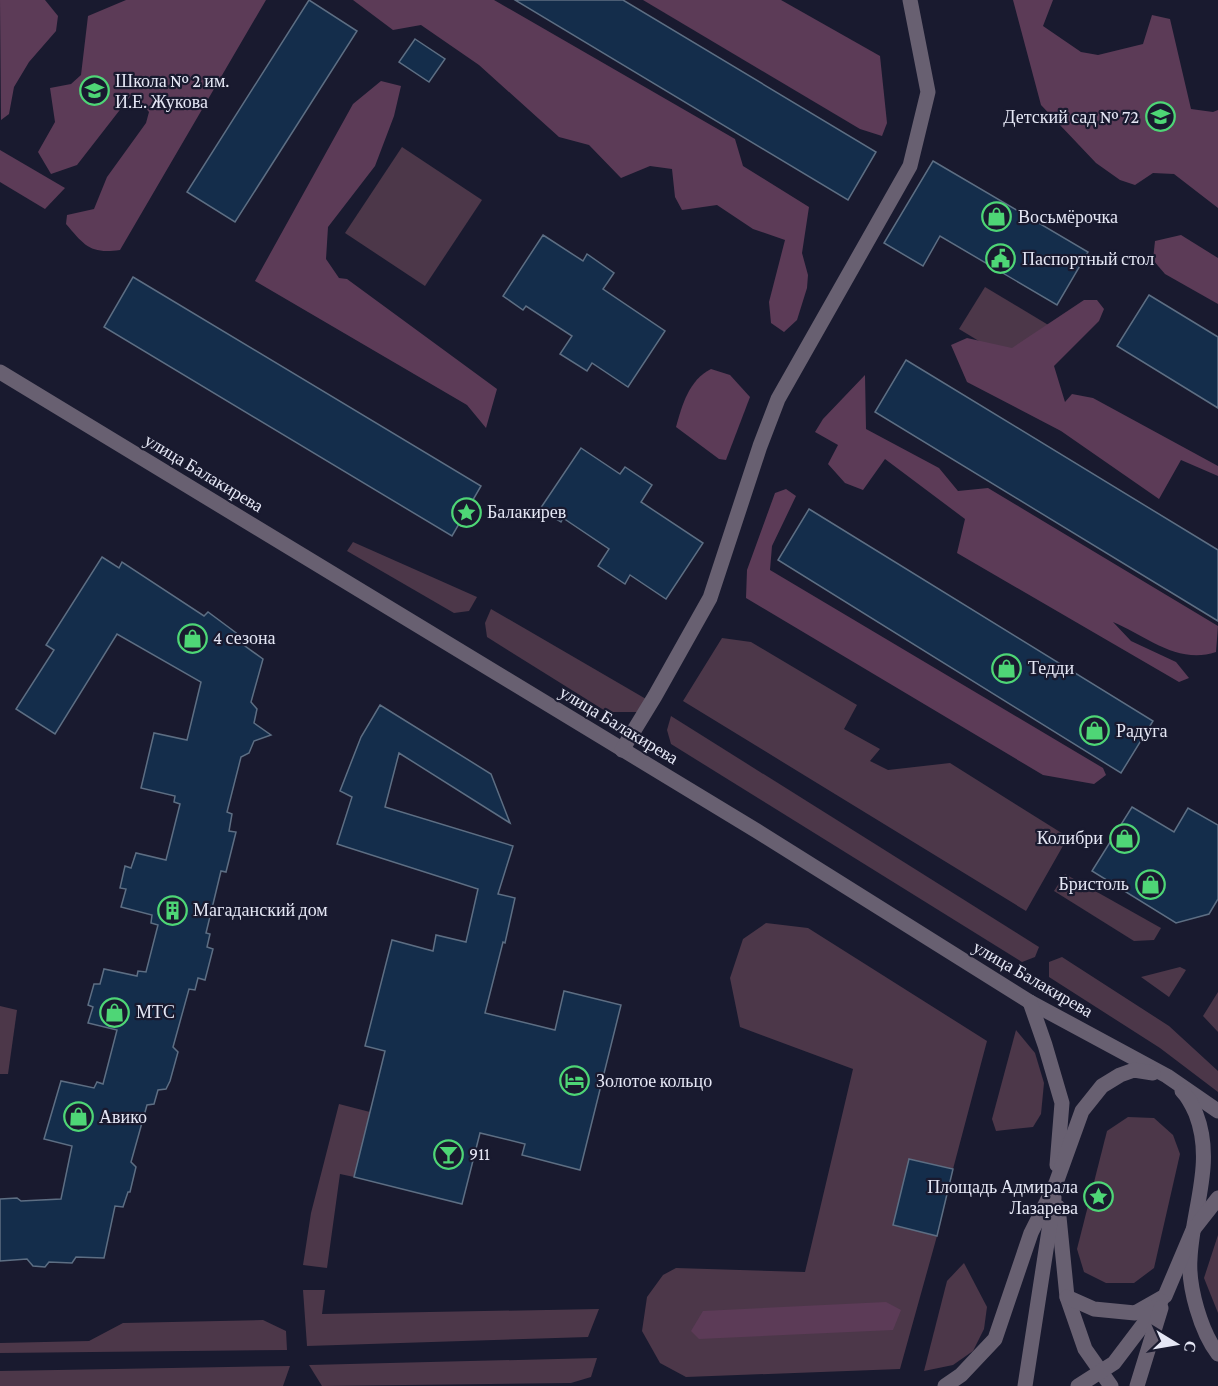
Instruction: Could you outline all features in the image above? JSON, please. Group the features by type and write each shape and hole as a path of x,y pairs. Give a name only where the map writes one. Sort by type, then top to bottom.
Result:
{"street":[{"path":"622,750 710,598 760,446 778,399 910,166 928,92 910,0"},
{"name":"улица Балакирева","path":"0,372 757,831 1030,1002 1167,1076 1218,1111"},
{"path":"1025,1386 1056,1184 1062,1103 1046,1045 1030,1002"},
{"path":"945,1386 961,1375 995,1339 1031,1233 1056,1184 1082,1111 1102,1086 1134,1070 1167,1076 1189,1097 1199,1123 1203,1145 1202,1187 1193,1230 1190,1259 1191,1291 1212,1346 1218,1354"},
{"path":"1056,1184 1067,1297 1085,1349 1111,1386"},
{"path":"1137,1386 1165,1296 1193,1230 1218,1198"},
{"path":"1067,1297 1094,1309 1135,1313 1165,1296"},
{"path":"1078,1386 1114,1363 1165,1296"}],"shaded area":[{"path":"0,0 45,0 58,16 56,31 29,62 14,87 9,114 1,120"},
{"path":"126,0 266,0 120,250 102,251 89,247 78,238 66,224 67,215 94,209 107,177 146,123 149,112 133,93 77,165 51,174 38,152 55,122 50,88 71,84 81,75 88,16"},
{"path":"353,0 494,0 735,139 743,166 809,207 802,253 808,275 807,288 797,320 784,332 771,323 769,302 785,240 753,229 717,205 682,210 675,197 672,169 650,166 621,178 589,145 559,137 479,65 421,25 393,30"},
{"path":"643,0 781,0 880,56 887,123 882,136 860,129"},
{"name":"Детский сад № 72","path":"1013,0 1053,0 1043,26 1081,52 1098,55 1143,44 1152,15 1170,19 1191,109 1213,112 1218,110 1218,208 1174,174 1153,173 1135,185 1120,180 1096,163 1041,105"},
{"path":"381,81 401,86 394,116 375,166 328,227 326,259 339,278 347,279 497,389 486,428 467,405 255,281 353,104"},
{"path":"402,147 482,200 425,286 345,233"},
{"path":"0,150 65,188 45,209 0,182"},
{"path":"1181,235 1218,258 1218,304 1165,274 1153,260 1155,241"},
{"path":"985,287 1055,329 1030,372 959,329"},
{"path":"1084,300 1097,300 1104,309 1099,321 1054,366 1065,402 1072,394 1093,398 1218,466 1218,476 1181,460 1159,499 1061,431 967,382 951,345 967,338 1012,348"},
{"path":"711,369 730,375 750,397 726,460 719,459 676,427 692,386"},
{"path":"865,375 866,429 939,468 958,491 988,488 1218,626 1216,652 1189,655 1175,652 1113,622 1131,641 1176,662 1189,678 1179,682 957,553 965,519 885,459 863,490 845,483 828,464 838,445 815,432 823,419"},
{"path":"786,489 796,496 772,546 770,570 1103,768 1106,775 1094,784 1043,775 746,598 747,570 775,493"},
{"path":"353,542 477,597 469,611 454,613 347,551"},
{"path":"491,609 646,699 637,712 607,712 487,637 485,623"},
{"path":"722,638 751,642 857,705 844,729 880,749 870,761 888,770 950,763 1068,837 1026,911 683,701"},
{"path":"671,716 1039,947 1035,957 1022,962 671,744 667,730"},
{"path":"1065,874 1161,928 1154,940 1134,941 1054,891"},
{"path":"766,923 808,928 987,1041 953,1169 909,1159 893,1225 937,1236 900,1369 686,1377 660,1363 642,1331 647,1297 663,1275 676,1268 805,1272 853,1069 740,1027 730,978 743,939"},
{"path":"1062,957 1169,1026 1218,1071 1218,1092 1160,1048 1049,977 1049,962"},
{"path":"1180,967 1186,970 1169,997 1141,977"},
{"path":"1218,992 1218,1032 1203,1016"},
{"path":"0,1006 17,1010 8,1074 0,1074"},
{"path":"1016,1030 1035,1053 1044,1083 1041,1114 1033,1127 996,1131 992,1119"},
{"path":"339,1104 370,1112 354,1177 340,1174 327,1268 303,1265 311,1213"},
{"path":"1128,1117 1154,1118 1173,1135 1180,1154 1154,1268 1134,1283 1106,1283 1084,1272 1077,1249 1107,1131"},
{"path":"1218,1235 1218,1313 1204,1278"},
{"path":"964,1263 987,1307 984,1329 973,1351 953,1365 924,1371 947,1281"},
{"path":"303,1290 325,1290 322,1314 599,1309 588,1337 307,1346"},
{"path":"886,1302 901,1310 893,1330 699,1339 691,1331 703,1311"},
{"path":"263,1320 286,1331 287,1350 0,1353 0,1343 89,1341 123,1323"},
{"path":"597,1358 591,1377 571,1383 322,1386 309,1365"},
{"path":"290,1366 283,1386 0,1386 0,1371"}],"building":[{"path":"309,0 357,31 235,222 187,192"},
{"path":"515,0 623,0 876,152 848,200"},
{"path":"415,39 445,59 429,82 399,62"},
{"path":"933,161 1088,252 1057,305 940,236 923,266 884,243"},
{"path":"543,235 583,261 587,254 614,273 603,289 665,331 628,387 592,363 587,371 560,354 572,336 526,306 523,310 503,296"},
{"path":"133,277 481,486 452,536 104,327"},
{"path":"1149,295 1218,337 1218,408 1117,346"},
{"path":"906,360 1218,550 1218,621 875,412"},
{"path":"581,448 620,474 625,467 652,485 641,502 703,543 666,599 630,575 625,584 598,566 609,549 563,518 561,522 540,509"},
{"path":"809,509 1153,721 1121,773 778,560"},
{"name":"Магаданский дом","path":"102,557 119,568 122,562 204,616 208,612 239,635 238,641 263,659 251,702 257,709 254,723 271,735 254,741 249,753 241,757 227,812 232,814 229,831 236,832 226,872 221,871 206,933 210,934 207,947 213,949 205,980 198,978 195,990 189,989 173,1047 178,1052 170,1081 166,1089 158,1090 154,1104 147,1105 131,1162 136,1167 130,1192 128,1192 123,1207 115,1206 104,1258 76,1257 72,1263 49,1262 45,1267 33,1266 27,1259 0,1261 0,1199 17,1198 21,1201 61,1199 72,1146 44,1139 61,1081 94,1088 97,1082 103,1084 117,1030 88,1023 93,1007 88,1005 94,984 100,984 104,969 137,976 138,971 146,972 158,925 151,923 152,915 121,907 126,889 120,888 125,866 131,868 136,853 166,860 180,804 174,802 175,796 141,788 154,733 187,740 201,682 117,634 55,734 16,709 54,650 46,645"},
{"path":"380,705 491,774 510,823 399,753 385,807 513,846 498,894 515,898 485,1013 555,1030 564,991 621,1005 580,1170 522,1155 525,1144 480,1133 462,1204 354,1177 385,1051 365,1046 392,940 433,951 436,935 466,942 478,889 337,844 352,797 340,791 361,737"},
{"path":"1132,807 1174,832 1188,808 1218,825 1218,899 1209,914 1176,923 1092,871"},
{"path":"909,1159 953,1169 937,1236 893,1225"}],"place":[{"name":"Школа № 2 им. И.Е. Жукова","path":"94,91"},
{"name":"Детский сад № 72","path":"1160,117"},
{"name":"Восьмёрочка","path":"997,217"},
{"name":"Паспортный стол","path":"1001,259"},
{"name":"Балакирев","path":"466,512"},
{"name":"4 сезона","path":"192,638"},
{"name":"Тедди","path":"1007,668"},
{"name":"Радуга","path":"1095,731"},
{"name":"Колибри","path":"1124,838"},
{"name":"Бристоль","path":"1150,884"},
{"name":"Магаданский дом","path":"172,910"},
{"name":"МТС","path":"115,1012"},
{"name":"Золотое кольцо","path":"575,1081"},
{"name":"Авико","path":"78,1117"},
{"name":"911","path":"448,1154"},
{"name":"Площадь Адмирала Лазарева","path":"1099,1197"}]}
